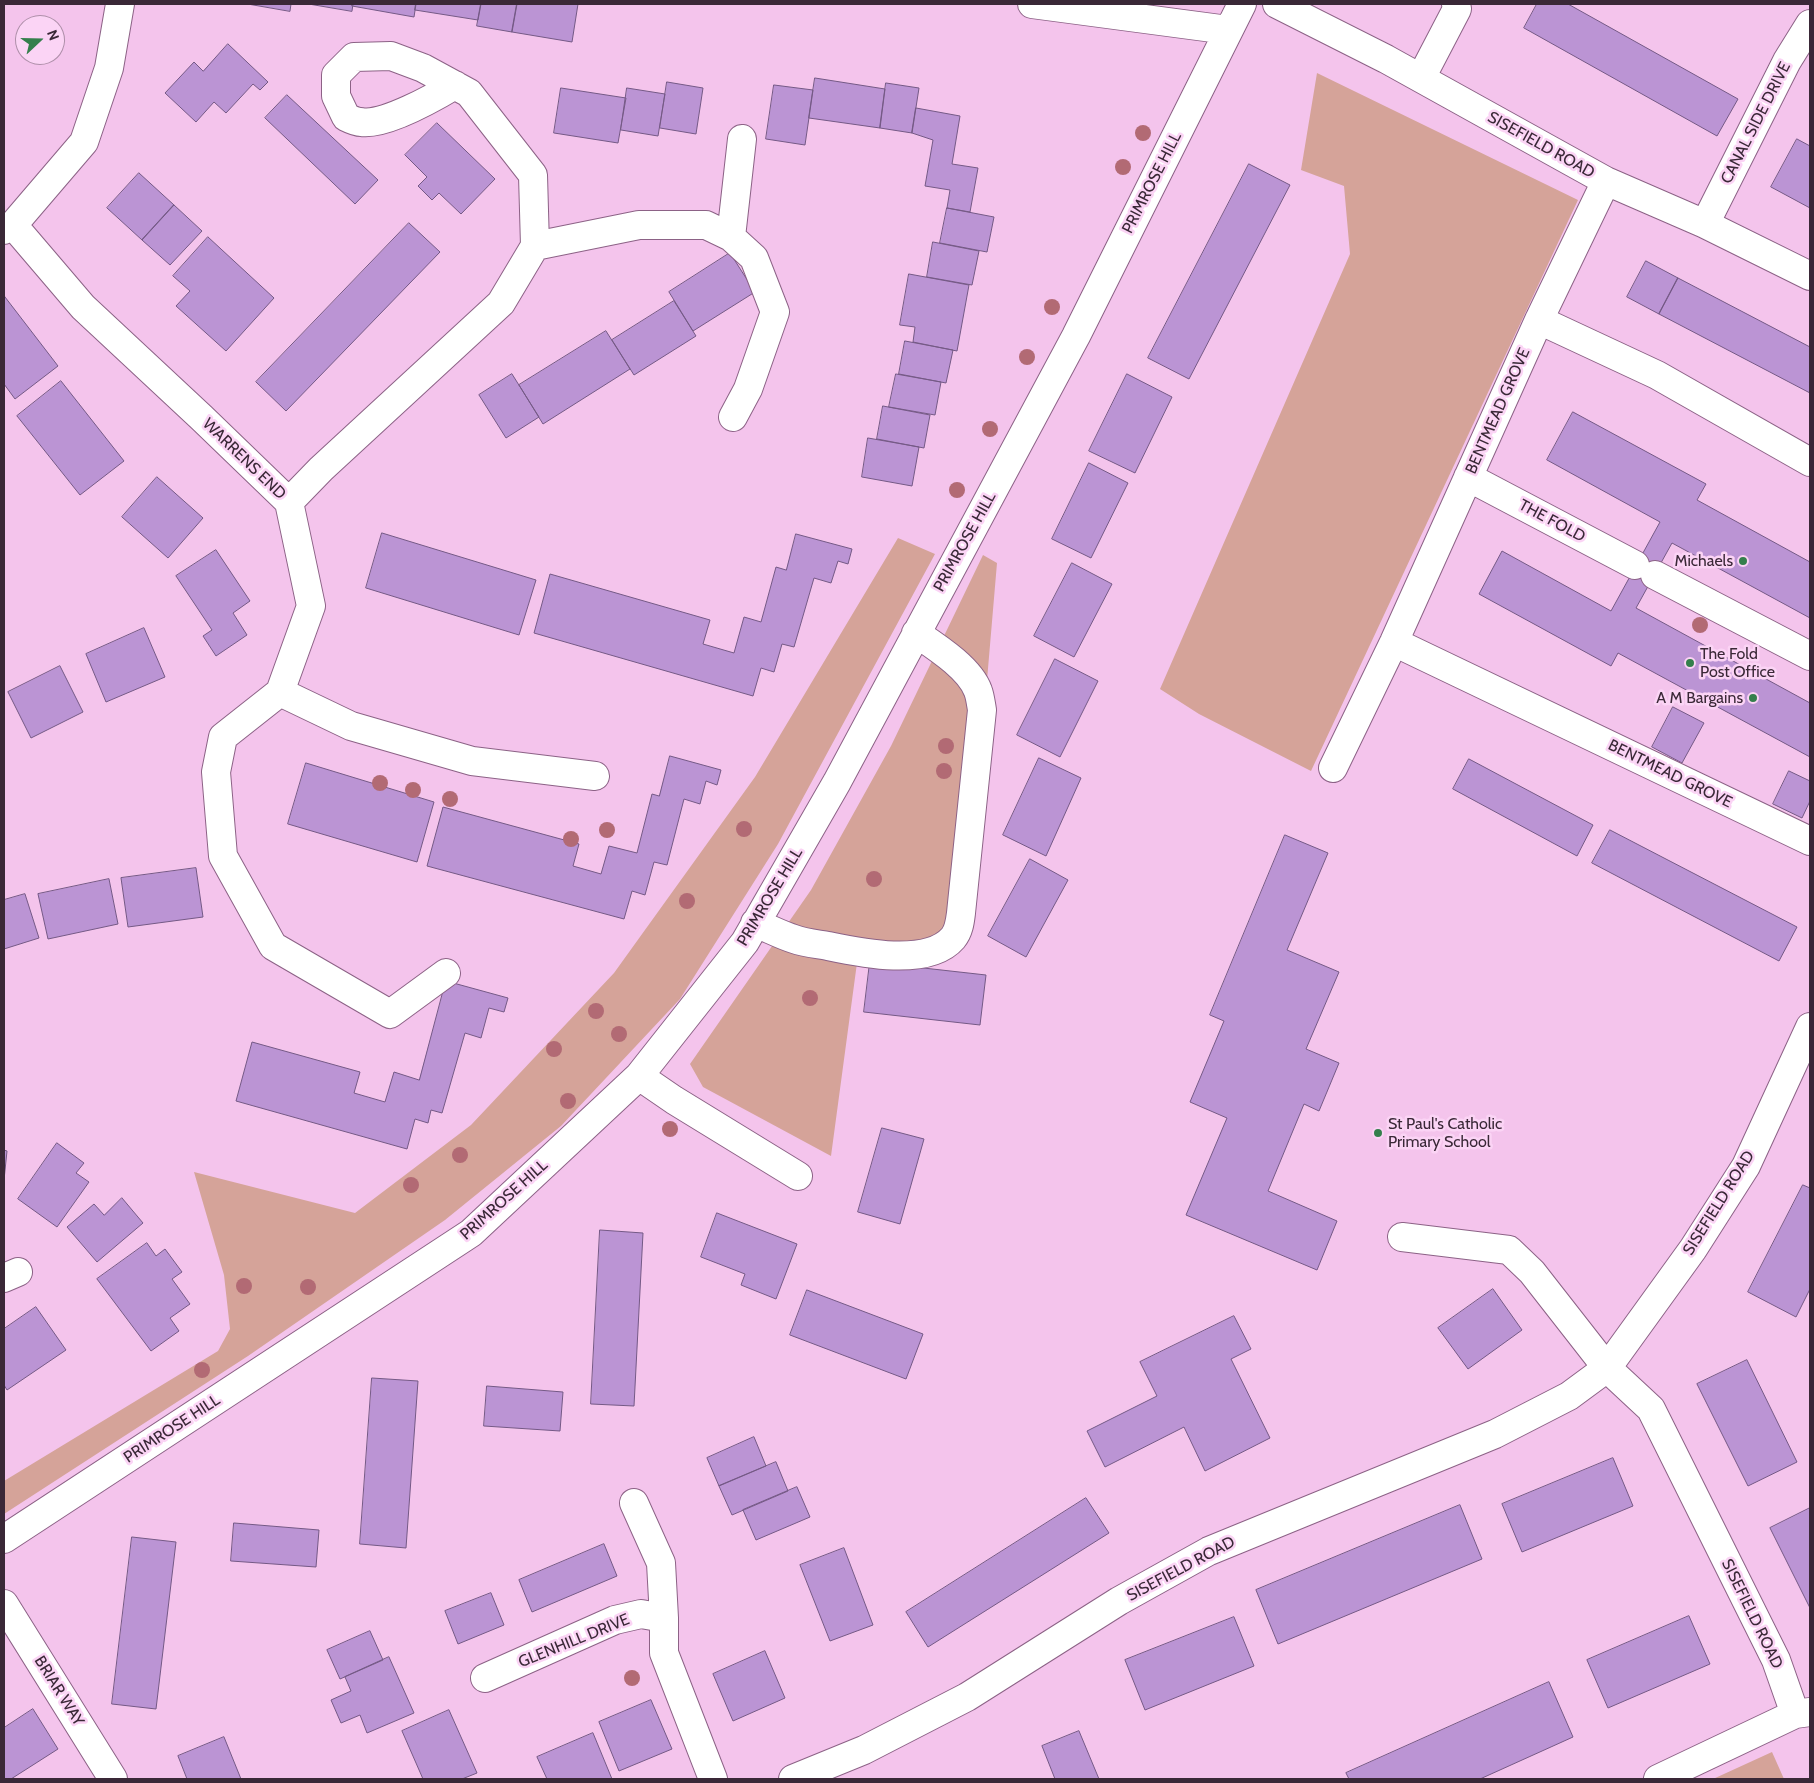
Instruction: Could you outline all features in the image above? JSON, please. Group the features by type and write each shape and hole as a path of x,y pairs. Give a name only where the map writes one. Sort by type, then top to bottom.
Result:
{"street":[{"path":"8,228 84,142 109,68 120,4"},
{"path":"1032,4 1228,30"},
{"name":"PRIMROSE HILL","path":"4,1539 471,1233 639,1076 745,942 836,782 1076,336 1242,4"},
{"name":"SISEFIELD ROAD","path":"1277,4 1421,78 1606,181 1705,224 1810,276"},
{"path":"1421,78 1457,9 1456,4"},
{"name":"CANAL SIDE DRIVE","path":"1705,224 1787,61 1810,24"},
{"path":"455,85 469,93 533,175 535,246 639,225 706,225 731,237 754,258 775,312 748,389 733,417"},
{"path":"731,237 742,138"},
{"name":"BENTMEAD GROVE","path":"1333,768 1394,642 1539,320 1606,181"},
{"name":"WARRENS END","path":"8,228 83,307 289,502 321,469 501,303 535,246"},
{"path":"1539,320 1657,375 1810,462"},
{"name":"THE FOLD","path":"1468,477 1810,656"},
{"path":"289,502 311,606 280,692 223,737 216,772 223,856 273,946 390,1014 446,974"},
{"path":"755,923 796,940 862,953 899,956 934,950 955,937 960,926 962,913 982,710 978,689 965,671 947,654 916,633"},
{"name":"BENTMEAD GROVE","path":"1394,642 1810,841"},
{"path":"280,692 351,726 472,761 595,776"},
{"name":"SISEFIELD ROAD","path":"793,1779 864,1750 967,1697 1119,1601 1209,1551 1495,1434 1568,1396 1607,1368 1692,1249 1746,1166 1804,1058 1810,1026"},
{"path":"639,1076 674,1100 798,1176"},
{"path":"1402,1237 1509,1250 1532,1272 1607,1368"},
{"name":"SISEFIELD ROAD","path":"1607,1368 1650,1409 1803,1713"},
{"path":"634,1504 660,1563 664,1618 664,1653 713,1779"},
{"name":"BRIAR WAY","path":"4,1604 113,1779"},
{"name":"GLENHILL DRIVE","path":"485,1678 615,1620 640,1614 664,1618"},
{"path":"1658,1779 1803,1713"}],"shaded area":[{"path":"1317,73 1578,200 1311,771 1199,714 1160,689 1350,254 1344,186 1301,170"},
{"path":"898,538 935,554 778,844 680,999 561,1126 445,1220 248,1356 4,1514 4,1481 218,1351 230,1329 224,1275 194,1172 355,1213 471,1125 614,973 755,777"},
{"path":"983,555 997,563 965,938 859,948 831,1156 703,1087 690,1064 811,890 891,746"},
{"path":"1772,1752 1784,1779 1713,1779"}],"building":[{"path":"248,4 291,4 290,11"},
{"path":"309,4 353,4 352,11"},
{"path":"353,4 416,4 414,17 352,6"},
{"path":"416,4 481,4 478,20 415,10"},
{"path":"481,4 517,4 512,32 477,26"},
{"path":"517,4 578,4 572,42 512,32"},
{"path":"1537,4 1568,4 1738,99 1717,136 1524,28"},
{"path":"228,44 268,82 260,90 253,84 226,113 214,102 196,122 165,93 194,62 203,71"},
{"path":"815,78 885,89 880,128 809,118"},
{"path":"667,82 703,88 696,134 660,128"},
{"path":"886,83 919,88 912,133 880,128"},
{"path":"774,85 813,90 805,145 766,139"},
{"path":"561,88 626,98 618,143 554,133"},
{"path":"627,88 665,94 658,136 621,130"},
{"path":"287,95 378,180 355,204 265,118"},
{"path":"916,108 960,116 952,164 978,168 970,212 947,208 950,190 925,186 933,140 912,133"},
{"path":"437,123 495,179 461,214 439,193 432,200 418,186 427,177 405,155"},
{"path":"1797,139 1810,146 1810,208 1771,187"},
{"path":"1249,164 1290,185 1189,379 1148,358"},
{"path":"139,173 174,205 142,240 107,208"},
{"path":"174,205 202,231 170,265 142,240"},
{"path":"947,208 994,217 987,252 940,243"},
{"path":"409,223 440,252 286,411 256,382"},
{"path":"208,237 274,298 226,351 176,306 190,291 173,276"},
{"path":"933,242 979,251 972,285 927,277"},
{"path":"730,253 755,292 693,331 669,292"},
{"path":"1646,261 1678,278 1659,314 1627,297"},
{"path":"909,274 969,285 957,351 913,342 915,327 900,325"},
{"path":"1678,278 1810,347 1810,393 1659,314"},
{"path":"5,297 58,366 15,399 4,384"},
{"path":"674,301 696,336 634,375 612,340"},
{"path":"606,331 630,369 543,424 519,385"},
{"path":"905,341 953,350 946,383 899,374"},
{"path":"512,374 539,417 506,438 479,395"},
{"path":"896,374 941,382 935,415 889,407"},
{"path":"1127,374 1172,397 1135,473 1089,451"},
{"path":"61,381 124,461 80,495 17,416"},
{"path":"883,406 930,415 924,448 877,439"},
{"path":"1573,412 1706,484 1697,500 1810,562 1810,618 1672,543 1636,608 1810,703 1810,757 1618,653 1611,666 1479,594 1502,551 1611,611 1660,522 1547,460"},
{"path":"868,438 919,447 912,486 862,477"},
{"path":"1089,463 1128,483 1091,558 1052,539"},
{"path":"157,477 203,518 168,558 122,517"},
{"path":"382,533 536,580 519,635 366,588"},
{"path":"796,534 852,549 848,564 838,561 831,583 814,578 794,647 782,644 774,672 761,668 753,696 534,633 550,574 710,620 703,644 734,653 744,617 761,622 776,567 786,570"},
{"path":"216,550 250,601 233,613 247,635 216,656 203,636 212,630 176,576"},
{"path":"1072,563 1112,584 1074,657 1034,636"},
{"path":"144,628 165,677 106,702 86,654"},
{"path":"1055,659 1098,681 1060,757 1017,735"},
{"path":"60,666 83,712 31,738 8,692"},
{"path":"1673,707 1704,723 1682,763 1652,747"},
{"path":"670,756 721,770 717,785 706,781 700,804 684,799 667,865 654,862 645,895 632,891 624,919 427,866 443,807 579,844 573,866 601,874 609,846 637,853 652,794 659,796"},
{"path":"1039,758 1081,778 1046,856 1003,835"},
{"path":"1469,759 1593,825 1577,856 1453,789"},
{"path":"306,763 434,802 417,862 288,824"},
{"path":"1789,771 1810,781 1810,801 1802,818 1773,804"},
{"path":"1610,830 1797,927 1779,961 1592,863"},
{"path":"1285,835 1328,853 1287,950 1339,972 1306,1049 1339,1063 1319,1111 1304,1104 1268,1191 1337,1221 1317,1270 1186,1215 1227,1118 1190,1102 1224,1021 1210,1015"},
{"path":"1030,859 1068,880 1026,957 988,936"},
{"path":"196,868 203,917 128,927 121,878"},
{"path":"109,879 118,924 48,939 38,894"},
{"path":"25,894 39,938 4,949 4,900"},
{"path":"870,962 986,975 980,1025 864,1012"},
{"path":"446,981 508,998 504,1012 489,1008 481,1038 465,1033 442,1113 431,1110 428,1123 415,1119 407,1149 236,1101 252,1042 360,1072 354,1093 385,1102 394,1072 419,1080"},
{"path":"882,1128 924,1139 900,1224 858,1212"},
{"path":"57,1143 84,1163 76,1173 89,1182 57,1227 18,1199"},
{"path":"4,1150 7,1151 4,1180"},
{"path":"1803,1185 1810,1188 1810,1289 1796,1317 1748,1292"},
{"path":"122,1198 143,1223 97,1262 67,1227 94,1204 104,1215"},
{"path":"717,1213 797,1244 776,1299 741,1285 745,1274 701,1257"},
{"path":"600,1230 643,1233 634,1406 591,1404"},
{"path":"147,1243 156,1256 165,1249 182,1272 172,1279 190,1304 170,1318 179,1331 151,1351 97,1279"},
{"path":"1493,1289 1522,1330 1468,1369 1438,1328"},
{"path":"807,1290 923,1334 906,1379 790,1335"},
{"path":"36,1307 66,1350 7,1390 4,1385 4,1329"},
{"path":"1234,1316 1251,1349 1231,1359 1270,1438 1205,1471 1184,1427 1105,1467 1087,1431 1157,1396 1140,1362"},
{"path":"1747,1360 1797,1462 1748,1486 1697,1384"},
{"path":"372,1378 418,1381 406,1548 360,1544"},
{"path":"487,1386 563,1392 560,1431 484,1426"},
{"path":"754,1437 766,1466 719,1486 707,1458"},
{"path":"1613,1458 1633,1506 1522,1552 1502,1504"},
{"path":"776,1462 788,1491 732,1515 719,1486"},
{"path":"797,1487 810,1517 756,1540 743,1510"},
{"path":"1086,1498 1109,1533 928,1647 906,1612"},
{"path":"1460,1505 1482,1559 1278,1644 1256,1590"},
{"path":"1810,1508 1810,1608 1770,1528"},
{"path":"234,1523 319,1530 316,1567 231,1561"},
{"path":"132,1537 176,1542 156,1709 112,1704"},
{"path":"604,1544 617,1576 532,1612 519,1580"},
{"path":"844,1548 873,1625 830,1641 800,1565"},
{"path":"491,1593 504,1625 458,1644 445,1611"},
{"path":"1689,1616 1710,1664 1608,1708 1587,1660"},
{"path":"1234,1617 1254,1666 1145,1710 1125,1660"},
{"path":"370,1631 383,1660 340,1679 327,1650"},
{"path":"765,1651 785,1698 733,1721 713,1674"},
{"path":"389,1657 414,1713 367,1733 360,1715 341,1723 331,1700 351,1691 345,1677"},
{"path":"1549,1682 1573,1737 1480,1779 1349,1779 1346,1773"},
{"path":"651,1700 672,1749 619,1771 599,1722"},
{"path":"33,1709 58,1749 11,1779 4,1779 4,1728"},
{"path":"449,1710 477,1773 462,1779 423,1779 402,1731"},
{"path":"1079,1731 1099,1779 1055,1779 1042,1746"},
{"path":"593,1733 612,1779 547,1779 537,1757"},
{"path":"224,1737 241,1779 187,1779 178,1756"}],"place":[{"name":"Michaels","path":"1743,561"},
{"name":"The Fold Post Office","path":"1690,663"},
{"name":"A M Bargains","path":"1753,698"},
{"name":"St Paul's Catholic Primary School","path":"1378,1133"}]}
